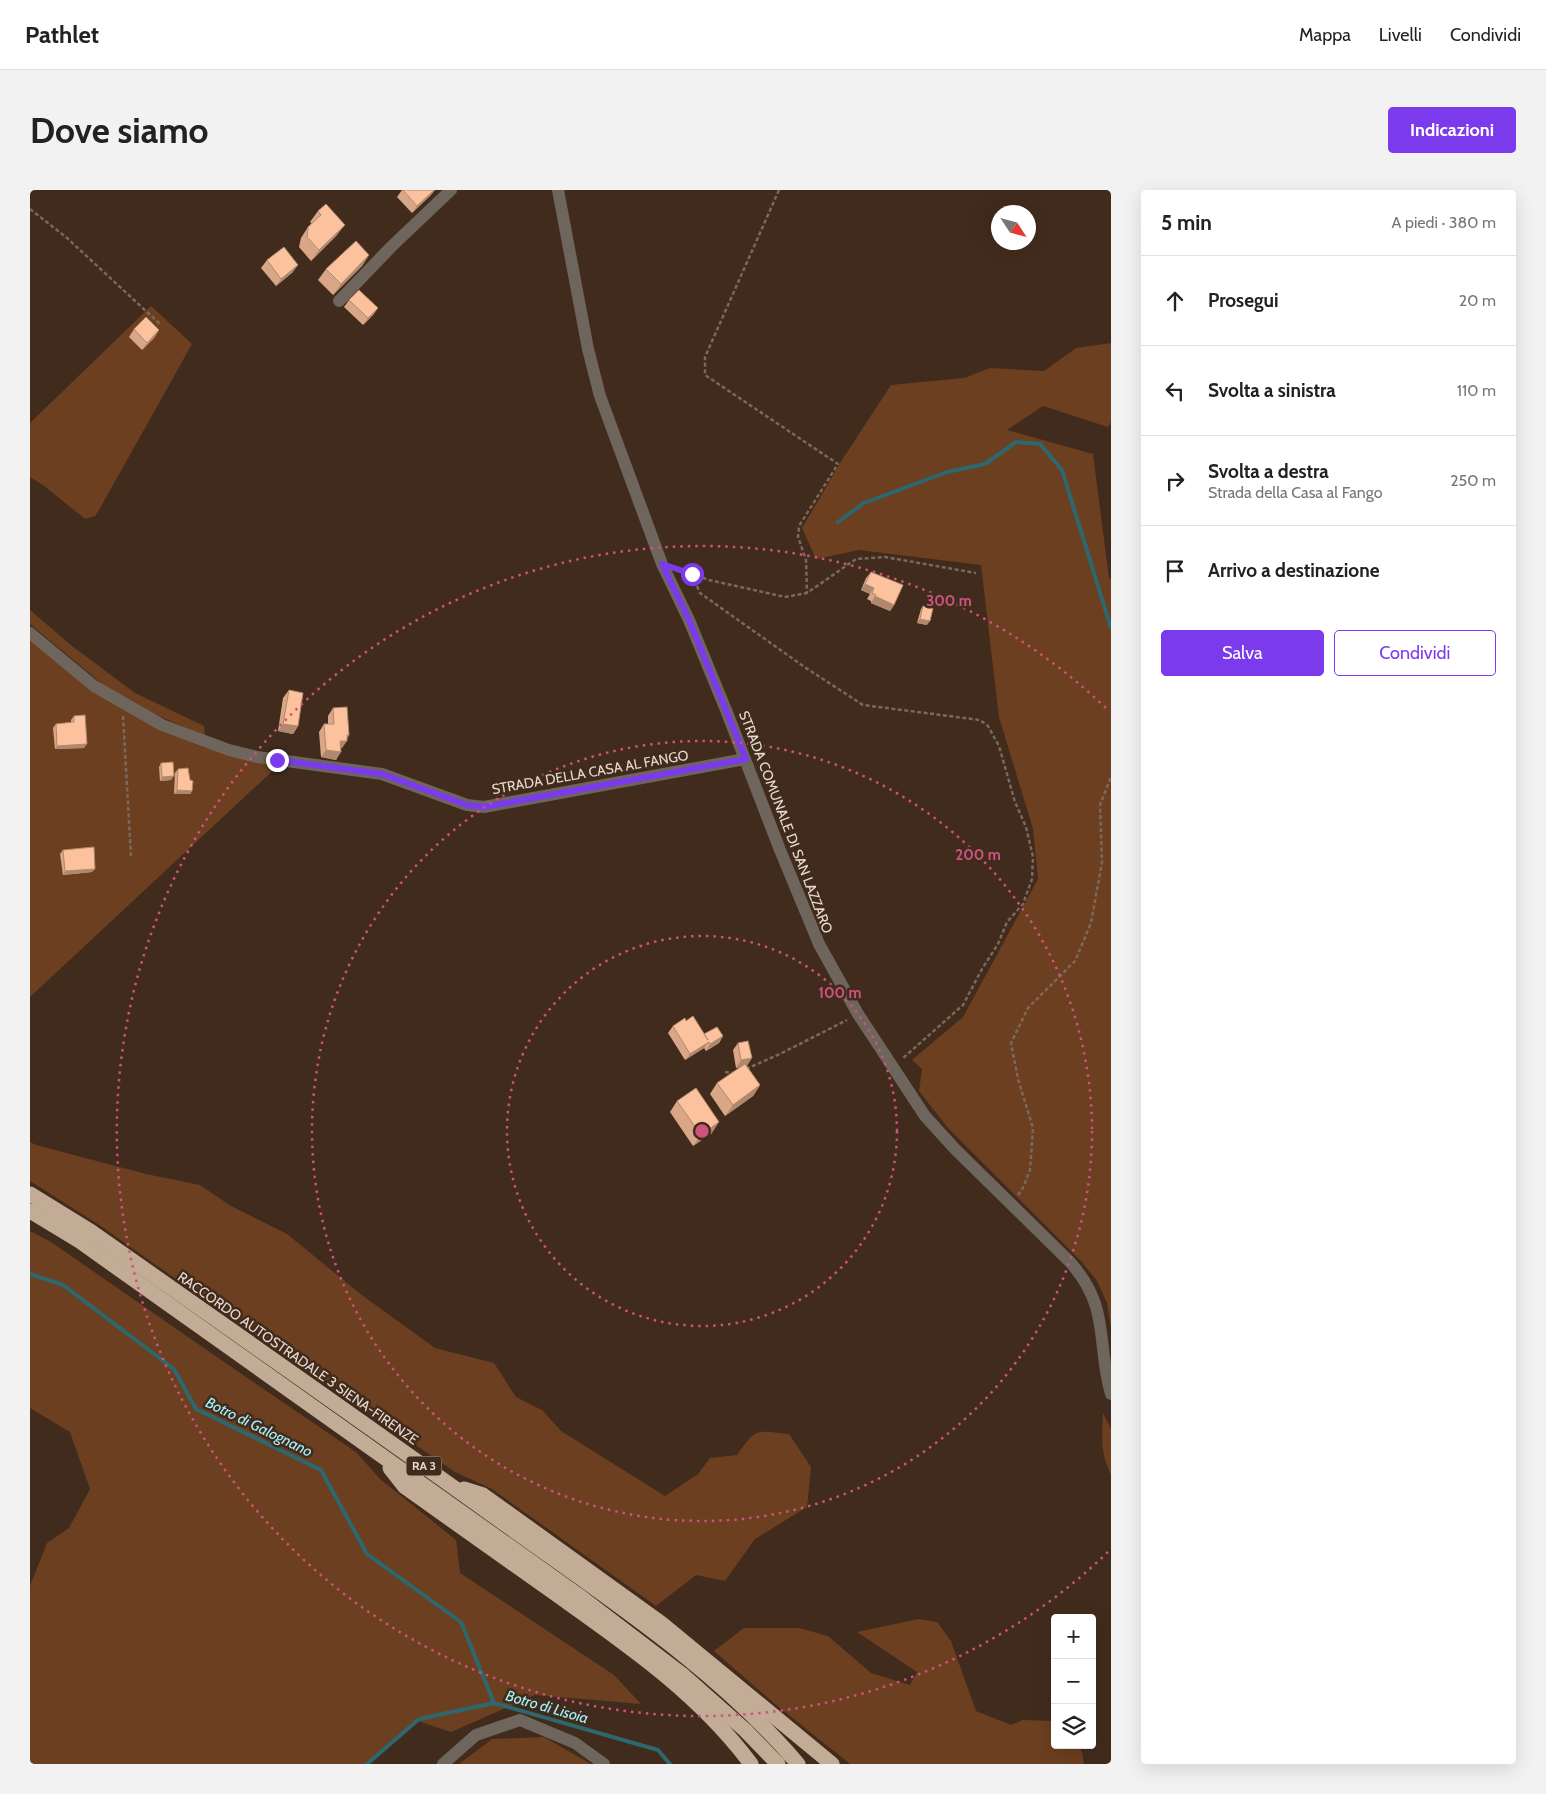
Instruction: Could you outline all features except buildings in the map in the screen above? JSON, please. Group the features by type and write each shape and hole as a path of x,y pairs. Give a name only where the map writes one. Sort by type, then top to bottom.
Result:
{"highway":[{"name":"RACCORDO AUTOSTRADALE 3 SIENA-FIRENZE","path":"30,1194 90,1230 660,1637 742,1706 781,1744 798,1764"},
{"name":"RA 3","path":"30,1211 78,1240 570,1590 664,1660 735,1720 778,1764"},
{"path":"380,1455 405,1487 581,1612 660,1671 712,1719 751,1764"},
{"path":"451,1486 484,1495 623,1595 661,1623 832,1764"}],"street":[{"path":"339,301 392,246 451,190"},
{"name":"STRADA COMUNALE DI SAN LAZZARO","path":"558,190 593,370 608,418 662,564 689,620 746,759 813,932 858,1014 892,1068 934,1127 1070,1262 1088,1286 1098,1312 1111,1394"},
{"name":"STRADA DELLA CASA AL FANGO","path":"30,633 94,686 162,725 229,750 257,757 382,774 467,805 484,807 746,759"},
{"path":"443,1764 476,1735 520,1720 575,1743 604,1764"}],"path":[{"path":"779,190 705,357 705,376 838,464 799,526 798,537 806,560 807,593"},
{"path":"30,209 67,238 160,324"},
{"path":"662,564 709,580 785,597 807,593 856,559 885,557 976,573"},
{"path":"692,574 700,593 803,666 864,705 980,720 988,726 998,746 1015,802 1026,827 1033,858 1032,879 1022,904 1007,922 998,944 963,1005 892,1068"},
{"path":"122,703 131,857"},
{"path":"1010,1203 1022,1190 1030,1170 1034,1128 1018,1079 1011,1043 1028,1008 1075,961 1091,923 1102,862 1100,805 1111,777"},
{"path":"744,1070 858,1014"},
{"path":"725,1072 739,1072"}],"shaded area":[{"path":"151,306 192,344 99,510 95,516 85,519 43,485 30,477 30,423"},
{"path":"1111,343 1111,422 1108,427 1043,406 1007,430 1093,454 1109,578 1111,579 1111,1328 1107,1303 1097,1281 1081,1261 948,1128 919,1091 922,1069 912,1060 963,1017 1038,879 1033,829 999,717 981,565 859,550 816,559 802,528 842,460 891,385 964,378 990,368 1044,371 1076,348"},
{"path":"30,610 72,646 135,693 204,726 205,736 152,713 107,688 30,624"},
{"path":"30,640 106,698 280,764 30,997"},
{"path":"30,1142 146,1174 200,1185 231,1206 287,1234 363,1296 435,1348 494,1363 516,1397 542,1410 561,1431 665,1496 698,1474 710,1458 737,1455 749,1439 759,1432 789,1434 811,1467 807,1507 755,1539 725,1581 696,1575 656,1606 492,1489 455,1472 245,1328 101,1226 30,1181"},
{"path":"30,1231 51,1242 356,1452 380,1479 456,1540 460,1573 614,1675 641,1704 535,1695 451,1732 418,1721 366,1764 30,1764 30,1586 47,1543 69,1528 90,1489 70,1432 30,1408"},
{"path":"1103,1413 1111,1429 1111,1475 1103,1451"},
{"path":"919,1619 937,1622 951,1641 976,1711 1011,1725 1023,1720 1051,1721 1051,1749 1080,1749 1084,1764 850,1764 775,1704 714,1651 744,1628 799,1628 828,1636 871,1673 910,1685 917,1672 857,1632"},
{"path":"544,1737 591,1764 459,1764 492,1739"}],"waterway":[{"path":"838,522 864,503 947,472 985,464 1016,442 1040,444 1062,470 1111,628"},
{"name":"Botro di Galognano","path":"30,1274 63,1285 174,1369 196,1409 321,1470 367,1554 461,1622 494,1703"},
{"name":"Botro di Lisoia","path":"367,1764 419,1719 494,1703 658,1750 670,1764"}],"route":[{"path":"277,760 382,774 467,805 484,807 746,759 689,620 662,564 692,574"}]}
